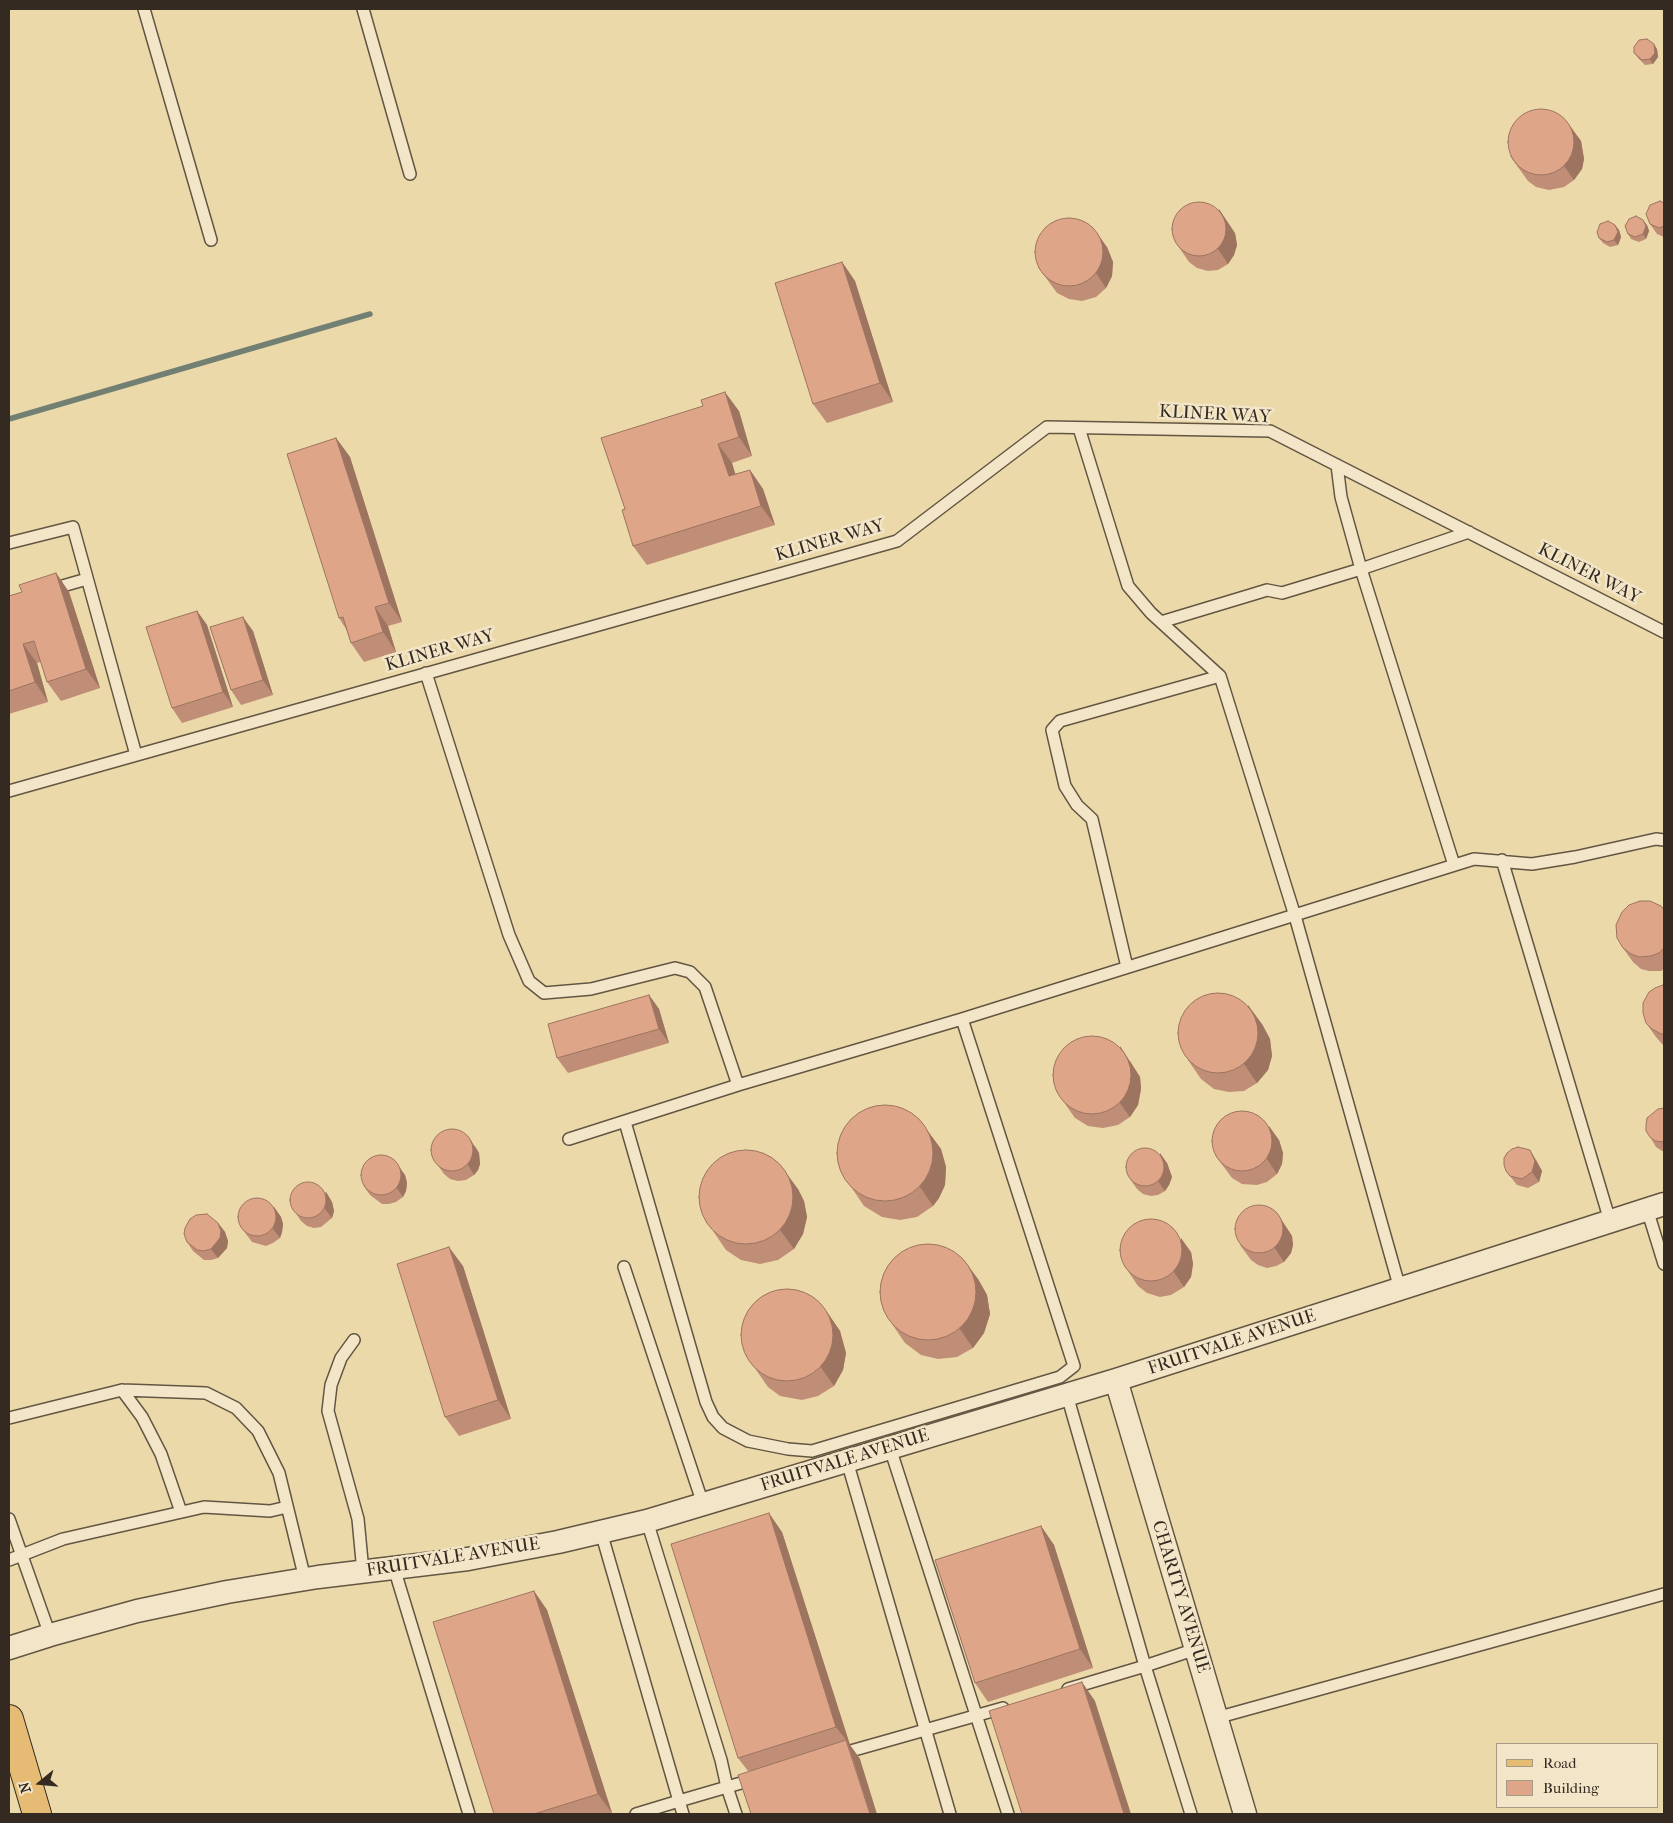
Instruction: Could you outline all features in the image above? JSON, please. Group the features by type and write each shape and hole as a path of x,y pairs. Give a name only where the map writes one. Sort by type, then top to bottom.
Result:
{"main road":[{"path":"9,1719 37,1814"}],"street":[{"name":"FRUITVALE AVENUE","path":"9,1648 155,1607 227,1592 305,1579 468,1558 558,1542 647,1520 1116,1380 1656,1207"},
{"name":"CHARITY AVENUE","path":"1116,1380 1245,1814"}],"lane":[{"path":"144,9 211,240"},
{"path":"363,9 410,174"},
{"name":"KLINER WAY","path":"9,791 897,541 1047,427 1270,431 1664,632"},
{"path":"1079,428 1128,586 1161,622 1220,676 1295,916 1400,1289"},
{"path":"1337,465 1341,497 1361,569 1454,865"},
{"path":"9,543 73,527 136,755"},
{"path":"1161,622 1268,590 1282,593 1361,569 1469,532"},
{"path":"44,591 87,579"},
{"path":"426,673 509,935 529,982 544,993 591,988 675,968 690,972 705,987 738,1085"},
{"path":"1127,967 1092,819 1077,805 1065,786 1052,730 1060,721 1220,676"},
{"path":"569,1140 738,1085 1295,916 1474,859 1532,864 1575,858 1656,839 1664,840"},
{"path":"1502,860 1610,1221"},
{"path":"625,1122 706,1402 712,1417 723,1428 748,1441 788,1449 812,1451 1060,1378 1074,1366 962,1018"},
{"path":"1656,1207 1664,1264"},
{"path":"624,1267 703,1504"},
{"path":"354,1340 341,1358 330,1385 328,1411 358,1519 363,1572"},
{"path":"122,1390 142,1416 157,1447 180,1512"},
{"path":"9,1418 122,1390 206,1393 236,1408 258,1431 278,1473 305,1579"},
{"path":"1068,1394 1146,1666 1191,1814"},
{"path":"890,1448 1008,1814"},
{"path":"846,1461 950,1814"},
{"path":"9,1560 64,1539 204,1507 270,1511 287,1507"},
{"path":"9,1519 50,1635"},
{"path":"647,1520 736,1814"},
{"path":"601,1532 683,1814"},
{"path":"394,1568 469,1814"},
{"path":"1216,1718 1664,1594"},
{"path":"1061,1691 1196,1649"},
{"path":"830,1757 1014,1704"},
{"path":"636,1814 764,1776"}],"building":[{"path":"1647,39 1654,44 1655,53 1650,59 1642,60 1634,53 1634,47 1639,40"},
{"path":"1535,109 1547,109 1559,114 1569,124 1574,136 1572,155 1559,170 1547,175 1535,175 1523,170 1513,160 1508,148 1508,136 1513,124 1523,114"},
{"path":"1660,201 1664,203 1664,226 1659,228 1650,224 1646,214 1650,205"},
{"path":"1194,202 1204,202 1214,206 1222,214 1226,229 1222,244 1214,252 1204,256 1194,256 1184,252 1176,244 1172,234 1172,224 1176,214 1184,206"},
{"path":"1636,216 1643,220 1646,226 1643,234 1635,237 1628,234 1625,226 1629,219"},
{"path":"1069,218 1082,221 1093,228 1100,239 1103,252 1100,265 1093,276 1082,283 1069,286 1056,283 1045,276 1038,265 1035,252 1038,239 1045,228 1056,221"},
{"path":"1608,221 1615,225 1618,232 1614,240 1607,242 1599,238 1597,232 1600,224"},
{"path":"842,262 880,383 813,404 775,283"},
{"path":"725,392 739,437 718,444 729,476 750,470 761,506 633,546 622,510 625,509 601,438 703,406 701,400"},
{"path":"336,438 389,603 375,607 383,632 351,643 343,617 339,618 287,454"},
{"path":"56,573 86,669 47,682 34,641 23,644 35,682 9,691 9,596 22,592 19,585"},
{"path":"197,611 223,692 172,708 146,627"},
{"path":"243,617 263,680 231,690 210,627"},
{"path":"1640,901 1650,901 1661,906 1664,910 1664,948 1659,953 1651,956 1639,957 1631,954 1623,948 1617,938 1616,925 1622,912 1629,905"},
{"path":"1664,985 1664,1034 1661,1034 1646,1023 1643,1003 1649,992"},
{"path":"1218,993 1233,996 1246,1005 1255,1018 1258,1033 1255,1048 1246,1061 1233,1070 1218,1073 1203,1070 1190,1061 1181,1048 1178,1033 1181,1018 1190,1005 1203,996"},
{"path":"649,995 659,1029 557,1058 548,1024"},
{"path":"1092,1036 1107,1039 1124,1053 1128,1060 1131,1075 1128,1090 1114,1107 1107,1111 1092,1114 1077,1111 1060,1097 1056,1090 1053,1075 1056,1060 1070,1043 1077,1039"},
{"path":"885,1105 903,1109 919,1119 929,1135 933,1153 929,1171 919,1187 903,1197 885,1201 867,1197 851,1187 841,1171 837,1153 841,1135 851,1119 867,1109"},
{"path":"1664,1108 1664,1142 1655,1141 1646,1131 1647,1118 1658,1109"},
{"path":"1236,1111 1248,1111 1259,1116 1267,1124 1272,1135 1270,1153 1259,1166 1248,1171 1236,1171 1225,1166 1217,1158 1212,1147 1212,1135 1217,1124 1225,1116"},
{"path":"452,1129 467,1135 473,1150 467,1165 452,1171 437,1165 431,1150 437,1135"},
{"path":"1518,1147 1530,1150 1535,1161 1532,1172 1522,1179 1510,1176 1504,1165 1504,1158 1507,1153"},
{"path":"1145,1148 1159,1153 1164,1167 1159,1181 1145,1186 1131,1181 1126,1167 1131,1153"},
{"path":"746,1150 764,1154 779,1164 789,1179 793,1197 789,1215 779,1230 764,1240 746,1244 728,1240 713,1230 703,1215 699,1197 703,1179 713,1164 728,1154"},
{"path":"381,1155 395,1161 401,1175 395,1189 381,1195 367,1189 361,1175 367,1161"},
{"path":"308,1182 315,1183 321,1187 325,1193 325,1207 321,1213 315,1217 308,1218 301,1217 295,1213 291,1207 290,1200 291,1193 295,1187 301,1183"},
{"path":"257,1198 264,1199 270,1204 275,1210 275,1224 270,1230 264,1235 257,1236 250,1235 244,1230 239,1224 238,1217 239,1210 244,1204 250,1199"},
{"path":"1259,1205 1268,1207 1276,1212 1281,1220 1283,1229 1281,1238 1276,1246 1268,1251 1259,1253 1250,1251 1242,1246 1237,1238 1235,1229 1237,1220 1242,1212 1250,1207"},
{"path":"207,1214 218,1223 221,1231 220,1238 211,1249 197,1250 187,1242 184,1234 185,1228 190,1219 196,1215"},
{"path":"1145,1219 1157,1219 1173,1228 1180,1238 1182,1250 1180,1262 1173,1272 1157,1281 1145,1281 1134,1276 1125,1267 1120,1256 1120,1244 1125,1233 1134,1224"},
{"path":"928,1244 946,1248 962,1258 972,1274 976,1292 972,1310 962,1326 946,1336 928,1340 910,1336 894,1326 884,1310 880,1292 884,1274 894,1258 910,1248"},
{"path":"449,1247 498,1400 445,1417 397,1264"},
{"path":"787,1289 804,1293 819,1303 829,1318 833,1335 829,1352 819,1367 804,1377 787,1381 770,1377 755,1367 745,1352 741,1335 745,1318 755,1303 770,1293"},
{"path":"769,1513 836,1727 738,1758 671,1544"},
{"path":"1041,1526 1080,1649 975,1683 935,1560"},
{"path":"534,1591 598,1794 534,1814 494,1814 433,1622"},
{"path":"1082,1682 1124,1814 1022,1814 989,1711"},
{"path":"846,1740 870,1814 751,1814 738,1775"}],"waterway":[{"path":"9,419 370,314"}]}
